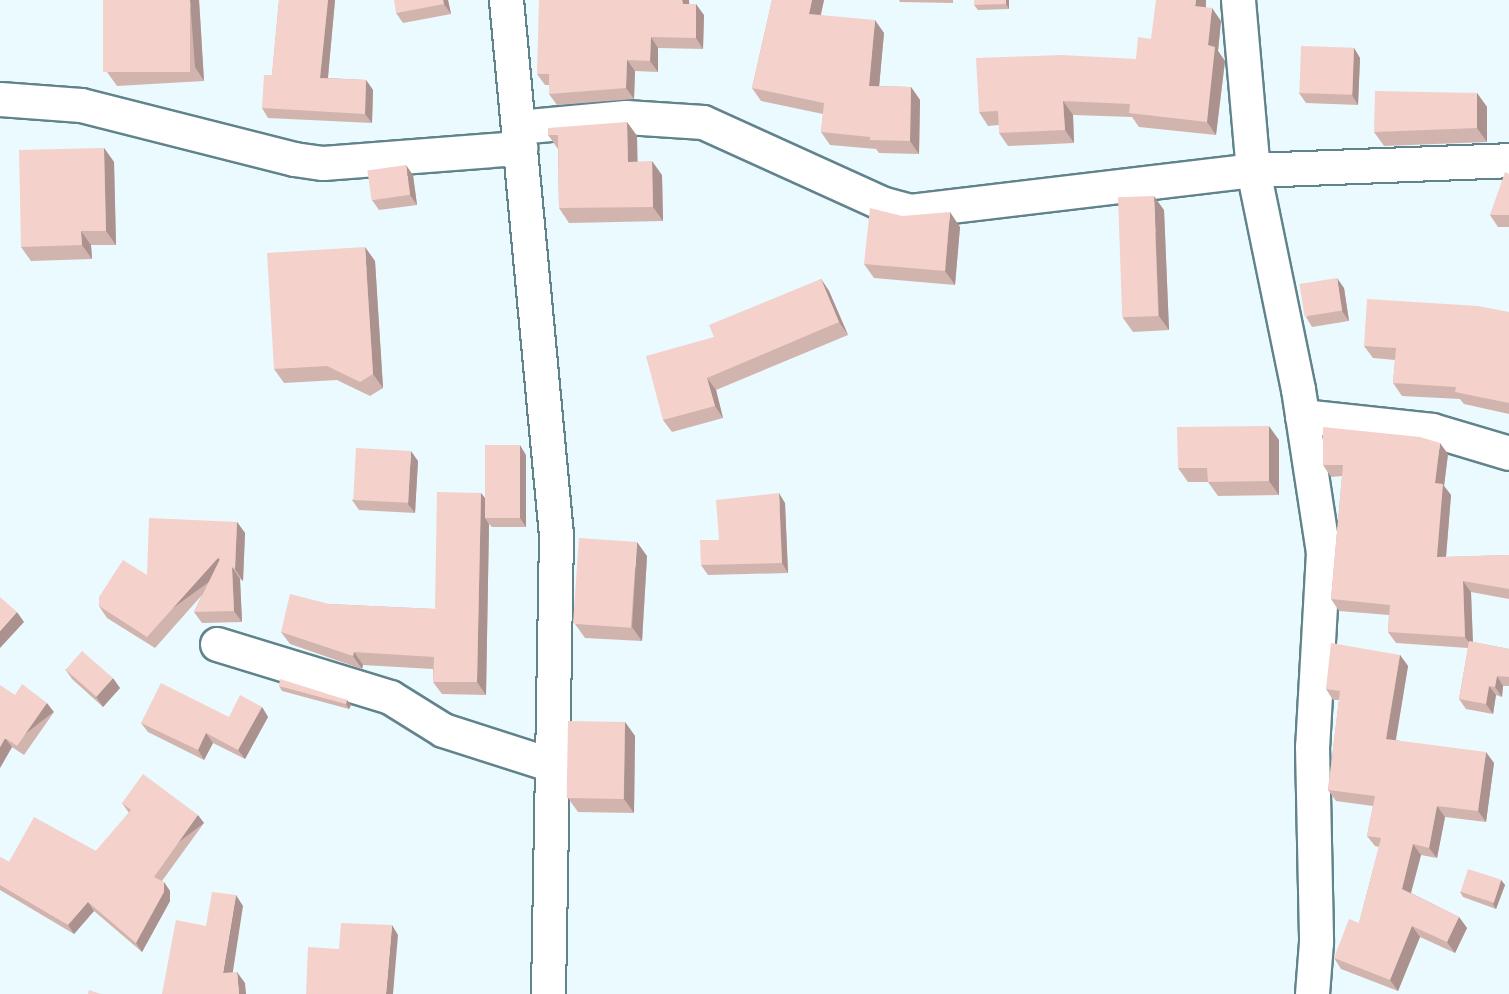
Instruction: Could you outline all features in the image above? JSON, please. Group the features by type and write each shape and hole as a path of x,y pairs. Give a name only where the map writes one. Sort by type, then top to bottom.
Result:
{"street":[{"path":"506,0 556,535 548,994"},
{"path":"1238,0 1253,170 1302,416 1323,552 1312,746 1316,942 1312,994"},
{"path":"0,99 81,105 294,159 323,163 519,138 626,117 703,122 884,204 910,212 1253,170 1509,160"},
{"path":"1302,416 1432,430 1509,453"},
{"path":"217,645 390,697 443,730 552,765"}],"building":[{"path":"103,0 190,0 190,72 103,72"},
{"path":"279,0 328,0 320,78 366,80 365,114 262,108 264,75 272,75"},
{"path":"394,0 443,0 444,4 396,13"},
{"path":"539,0 682,0 683,4 696,4 696,38 651,37 650,61 627,60 626,88 549,94 549,74 537,74"},
{"path":"772,0 812,0 809,14 875,20 869,86 911,87 910,141 870,140 870,137 821,132 824,103 752,88"},
{"path":"974,0 1006,0 1006,4 974,5"},
{"path":"1156,0 1196,0 1195,6 1212,8 1208,45 1215,47 1207,122 1129,113 1130,104 1063,101 1065,130 999,133 998,111 979,112 976,58 1062,55 1136,59 1138,37 1151,39"},
{"path":"1301,46 1354,48 1352,95 1299,93"},
{"path":"1375,91 1477,93 1477,128 1374,132"},
{"path":"627,122 628,162 652,161 653,207 559,208 558,135 548,135 548,128"},
{"path":"104,148 106,231 81,231 82,245 21,247 19,150"},
{"path":"406,165 410,195 372,200 367,170"},
{"path":"1505,172 1509,174 1509,215 1490,215"},
{"path":"1154,196 1158,316 1122,317 1118,197"},
{"path":"870,208 902,216 950,212 945,271 864,264"},
{"path":"365,247 373,374 360,382 327,366 274,369 267,253"},
{"path":"1337,278 1342,311 1305,317 1299,284"},
{"path":"821,279 839,322 707,378 715,406 663,420 646,356 714,337 709,325"},
{"path":"1367,299 1478,306 1509,312 1509,403 1455,392 1456,387 1393,383 1396,348 1364,346"},
{"path":"1269,426 1269,481 1208,482 1207,468 1178,468 1177,427"},
{"path":"1323,427 1420,437 1440,443 1435,483 1443,484 1437,557 1509,555 1509,589 1463,581 1465,637 1388,632 1390,605 1331,599 1343,465 1323,465"},
{"path":"485,445 520,445 520,518 485,518"},
{"path":"356,448 411,451 408,503 353,500"},
{"path":"437,492 481,493 477,682 433,682 434,657 354,652 353,656 281,632 290,594 329,604 435,609"},
{"path":"779,493 782,563 701,565 700,540 719,540 716,500"},
{"path":"149,518 237,522 235,569 232,567 234,611 194,612 220,559 218,558 147,637 99,606 99,597 123,560 147,575"},
{"path":"579,538 637,542 631,628 573,624"},
{"path":"0,597 17,612 0,631"},
{"path":"1469,641 1509,649 1509,677 1497,676 1495,687 1489,686 1486,704 1459,699"},
{"path":"1331,643 1400,655 1386,739 1486,752 1478,811 1437,806 1429,848 1413,844 1402,889 1459,917 1447,942 1412,926 1390,980 1334,958 1349,919 1359,923 1381,838 1367,836 1375,796 1328,790 1340,691 1326,689"},
{"path":"82,651 113,678 97,697 66,670"},
{"path":"280,679 347,700 346,704 279,686"},
{"path":"161,683 229,717 240,695 262,707 238,750 206,733 198,750 141,723"},
{"path":"22,684 47,703 17,746 5,738 0,747 0,685 15,695"},
{"path":"568,721 625,722 624,799 567,798"},
{"path":"143,774 198,815 154,877 164,882 164,892 136,943 88,902 68,925 0,885 0,857 9,862 34,817 96,851 131,810 122,803"},
{"path":"1468,869 1501,880 1494,903 1461,892"},
{"path":"212,892 236,895 223,973 237,972 239,994 162,994 176,920 206,926"},
{"path":"341,923 392,925 386,994 306,994 308,947 339,949"},
{"path":"89,990 101,994 88,994"}]}
